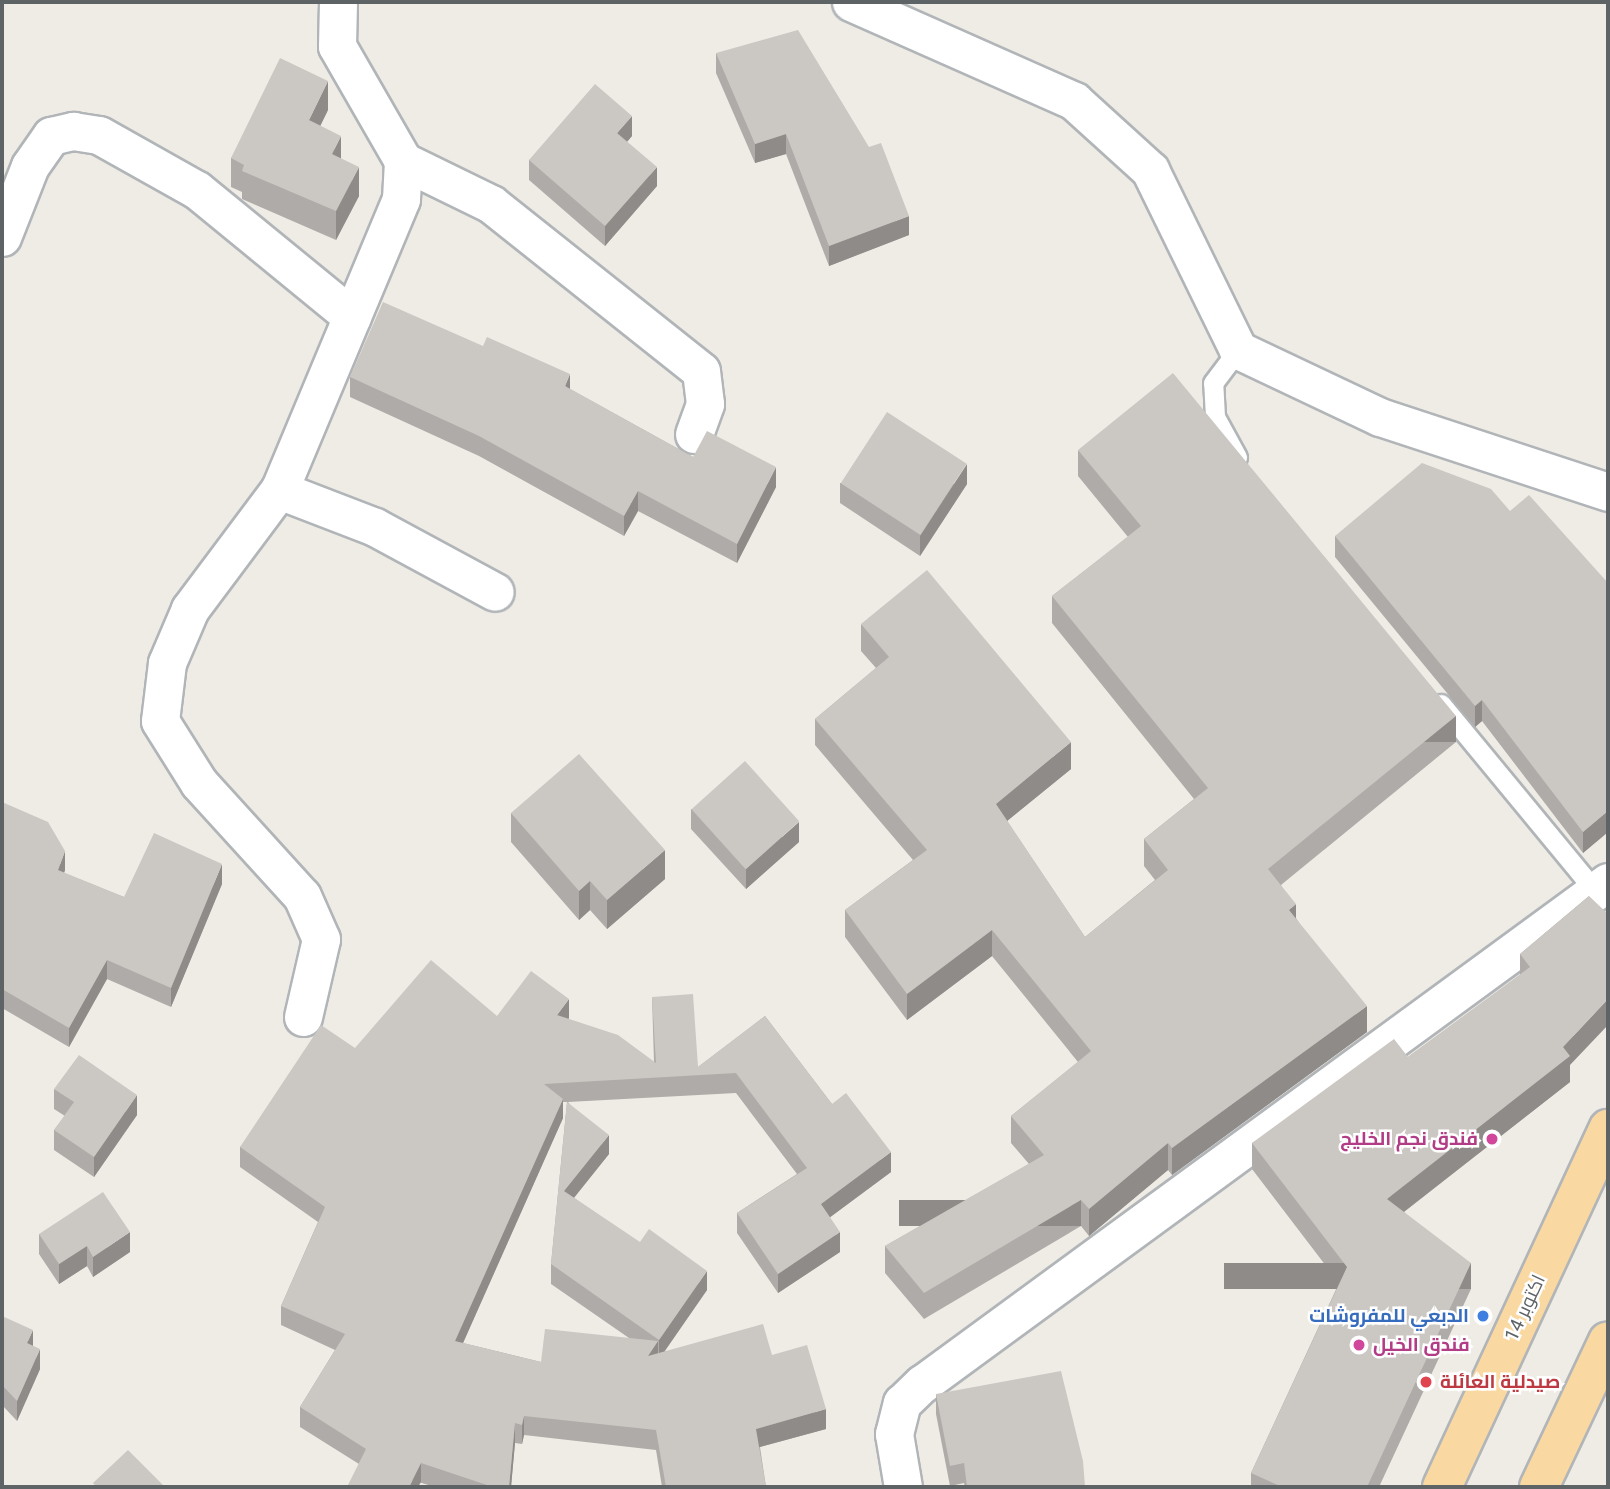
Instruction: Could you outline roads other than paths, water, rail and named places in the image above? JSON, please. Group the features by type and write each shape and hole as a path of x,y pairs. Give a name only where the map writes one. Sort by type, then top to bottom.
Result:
{"highway":[{"name":"14 اكتوبر","path":"1442,1487 1608,1129"},
{"path":"1539,1487 1608,1342"}],"street":[{"path":"303,1017 321,939 302,896 192,773 160,721 167,663 190,609 279,490 401,199 403,160 337,46 338,2"},
{"path":"852,2 1074,101 1150,170 1238,349 1380,417 1608,492"},
{"path":"2,237 30,166 51,136 72,131 99,135 197,190 352,317"},
{"path":"403,160 491,204 701,371 705,404 694,434"},
{"path":"279,490 375,527 495,592"},
{"path":"903,1487 894,1434 902,1403 922,1384 1602,887"}],"lane":[{"path":"1238,349 1213,383 1215,417 1249,472"},
{"path":"1427,687 1602,887"}],"place":[{"name":"فندق نجم الخليج","path":"1492,1139"},
{"name":"الدبعي للمفروشات","path":"1483,1316"},
{"name":"فندق الخيل","path":"1359,1345"},
{"name":"صيدلية العائلة","path":"1426,1382"}]}
